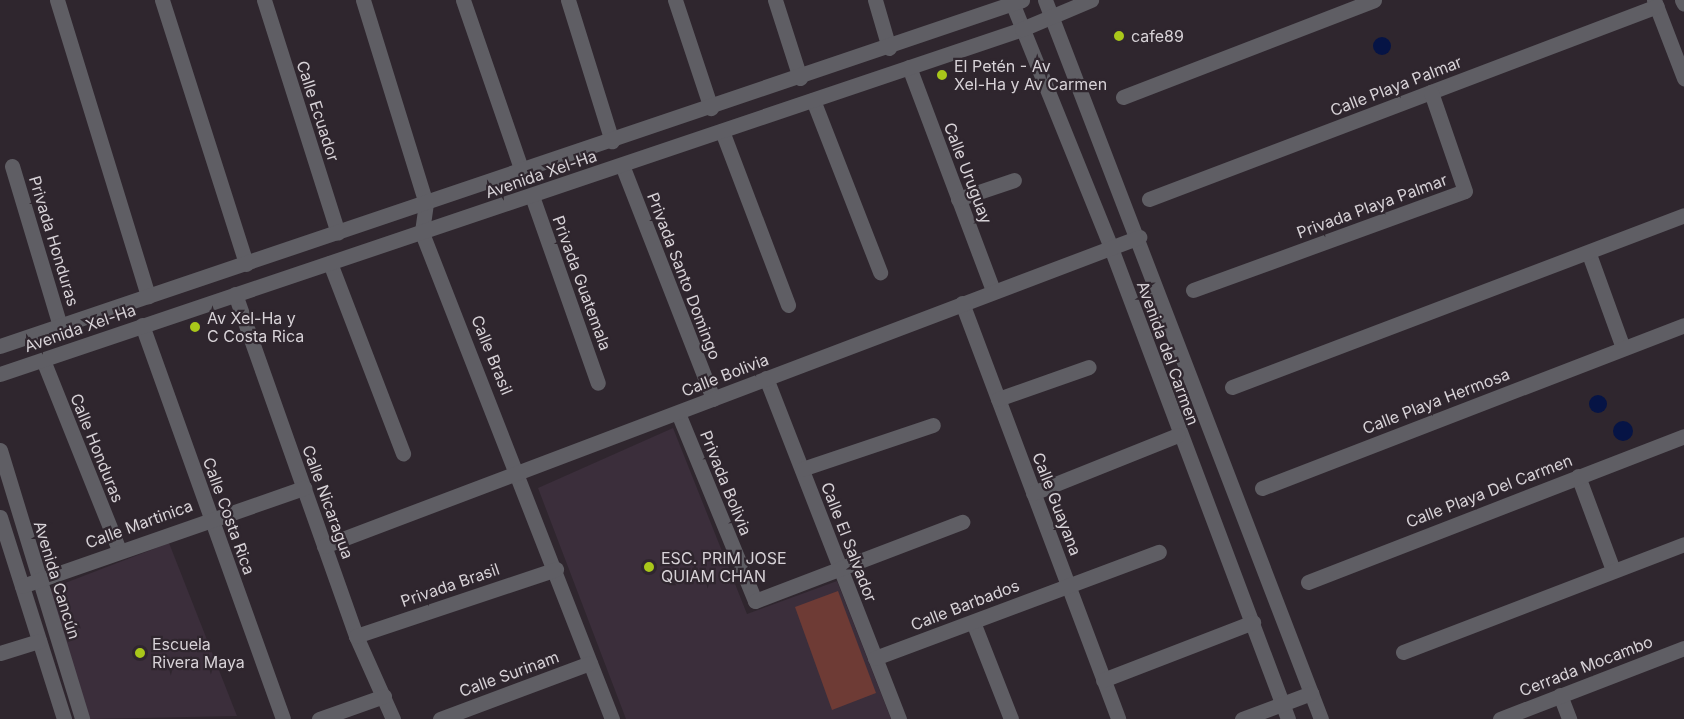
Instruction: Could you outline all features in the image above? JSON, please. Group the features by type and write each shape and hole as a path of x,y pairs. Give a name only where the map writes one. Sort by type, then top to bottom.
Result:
{"street":[{"path":"57,0 148,296"},
{"path":"162,0 246,264"},
{"name":"Calle Ecuador","path":"264,0 338,233"},
{"name":"Calle Brasil","path":"363,0 426,203 422,233 521,474 612,719"},
{"path":"463,0 522,171"},
{"path":"568,0 612,141"},
{"path":"675,0 711,108"},
{"path":"775,0 800,78"},
{"path":"875,0 889,48"},
{"name":"Avenida del Carmen","path":"1045,0 1139,237 1311,693 1318,718"},
{"name":"Avenida Xel-Ha","path":"0,374 1022,29 1091,0"},
{"path":"1123,97 1374,0"},
{"path":"1682,0 1684,4"},
{"name":"Avenida Xel-Ha","path":"0,346 889,48 1015,1"},
{"name":"Avenida del Carmen","path":"1015,1 1022,29 1111,248 1178,435 1253,622 1288,719"},
{"path":"1656,3 1684,78"},
{"name":"Calle Playa Palmar","path":"1149,199 1431,92 1656,3"},
{"name":"Calle Uruguay","path":"909,67 993,291"},
{"name":"Privada Playa Palmar","path":"1193,290 1465,191 1431,92"},
{"path":"813,100 880,272"},
{"path":"722,131 788,305"},
{"name":"Privada Santo Domingo","path":"622,165 713,399"},
{"name":"Privada Honduras","path":"12,166 60,326"},
{"path":"958,199 1014,180"},
{"name":"Privada Guatemala","path":"532,196 598,383"},
{"path":"1232,387 1589,254 1684,215"},
{"name":"Calle Bolivia","path":"324,546 521,474 766,378 1139,237"},
{"path":"1589,254 1623,348"},
{"path":"330,263 403,453"},
{"name":"Calle Nicaragua","path":"235,294 356,636 393,719"},
{"name":"Calle Guayana","path":"962,303 1118,719"},
{"name":"Calle Costa Rica","path":"142,325 283,719"},
{"name":"Calle Playa Hermosa","path":"1262,488 1684,326"},
{"name":"Calle Honduras","path":"43,360 118,550"},
{"path":"998,399 1089,367"},
{"name":"Calle El Salvador","path":"766,378 899,719"},
{"name":"Privada Bolivia","path":"678,413 755,601 840,567"},
{"path":"802,469 933,425"},
{"path":"1033,493 1178,435"},
{"name":"Calle Playa Del Carmen","path":"1308,582 1684,436"},
{"name":"Avenida Cancún","path":"0,450 39,640 64,719"},
{"path":"1578,476 1613,570"},
{"name":"Calle Martinica","path":"29,583 210,518 304,488"},
{"name":"Avenida Cancún","path":"0,517 29,583 82,719"},
{"path":"840,567 962,522"},
{"path":"1403,652 1684,544"},
{"name":"Calle Barbados","path":"875,658 1159,552"},
{"name":"Privada Brasil","path":"356,636 556,568"},
{"path":"973,622 1011,719"},
{"path":"1103,680 1253,622"},
{"path":"0,653 39,640"},
{"name":"Cerrada Mocambo","path":"1500,719 1684,648"},
{"name":"Calle Surinam","path":"440,719 590,663"},
{"path":"1242,719 1311,693"},
{"path":"1560,694 1569,719"},
{"path":"319,719 384,696"}],"shaded area":[{"path":"1378,37 1386,37 1391,42 1389,53 1378,55 1373,50 1373,42"},
{"path":"1598,395 1604,398 1607,404 1604,410 1598,413 1592,410 1589,404 1592,398"},
{"path":"1623,421 1630,424 1633,431 1630,438 1623,441 1616,438 1613,431 1616,424"},
{"name":"ESC. PRIM JOSE QUIAM CHAN","path":"673,428 747,614 837,581 891,719 626,719 538,488"},
{"name":"Escuela Rivera Maya","path":"169,543 237,716 90,719 47,590"},
{"path":"838,591 876,693 832,710 795,607"}],"place":[{"name":"cafe89","path":"1119,36"},
{"name":"El Petén - Av Xel-Ha y Av Carmen","path":"942,75"},
{"name":"Av Xel-Ha y C Costa Rica","path":"195,327"},
{"name":"ESC. PRIM JOSE QUIAM CHAN","path":"649,567"},
{"name":"Escuela Rivera Maya","path":"140,653"}]}
